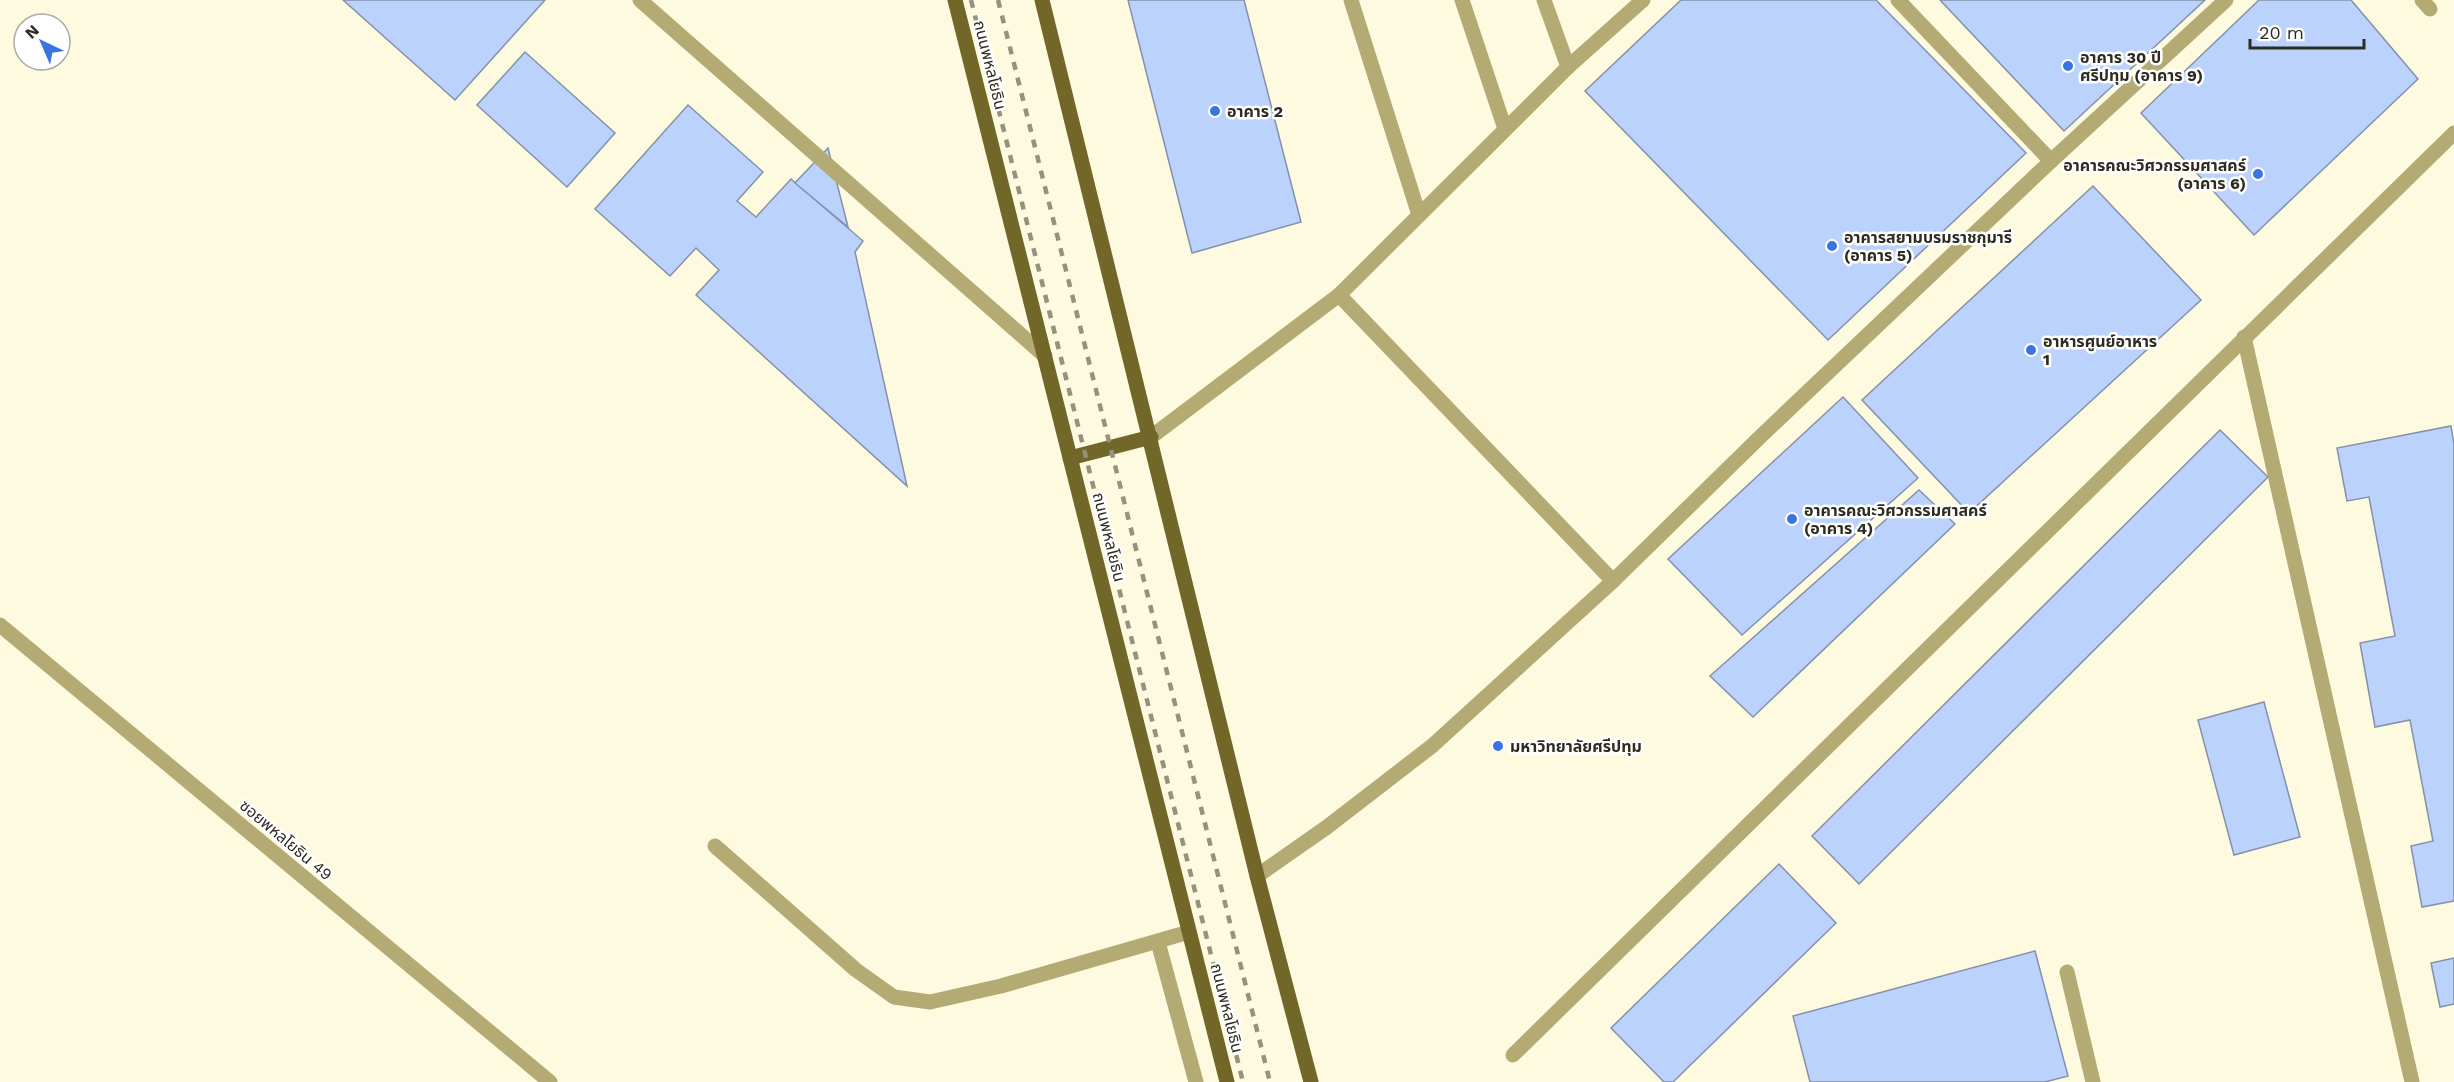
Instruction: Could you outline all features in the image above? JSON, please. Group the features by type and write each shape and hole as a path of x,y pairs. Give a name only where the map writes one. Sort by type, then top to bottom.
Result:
{"main road":[{"name":"ถนนพหลโยธิน","path":"955,0 1227,1082"},
{"path":"1042,0 1151,436 1257,876 1311,1082"},
{"path":"1070,458 1151,436"}],"street":[{"path":"640,0 1045,356"},
{"path":"1351,0 1419,215"},
{"path":"1462,0 1505,129"},
{"path":"1544,0 1568,67"},
{"path":"1151,436 1339,295 1568,67 1643,0"},
{"path":"1898,0 2051,161"},
{"path":"1257,876 1327,827 1432,746 1613,581 1760,437 2051,161 2226,0"},
{"path":"1514,1055 2454,133"},
{"path":"1339,295 1613,581"},
{"path":"2244,337 2412,1082"},
{"name":"ซอยพหลโยธิน 49","path":"0,625 550,1082"},
{"path":"715,846 856,970 894,997 930,1002 1001,986 1190,932"},
{"path":"1158,942 1196,1082"},
{"path":"2067,972 2094,1082"}],"building":[{"path":"343,0 545,0 455,100"},
{"name":"อาคาร 2","path":"1128,0 1244,0 1301,222 1192,253"},
{"name":"อาคารสยามบรมราชกุมารี (อาคาร 5)","path":"1681,0 1876,0 2026,153 1828,340 1585,91"},
{"name":"อาคาร 30 ปี ศรีปทุม (อาคาร 9)","path":"1940,0 2205,0 2064,131"},
{"name":"อาคารคณะวิศวกรรมศาสคร์ (อาคาร 6)","path":"2259,0 2351,0 2418,79 2254,235 2141,113"},
{"path":"525,52 615,133 567,187 477,105"},
{"path":"688,105 763,172 737,201 756,217 791,179 863,241 855,252 907,486 696,295 719,270 696,248 670,276 595,209"},
{"path":"828,148 848,227 795,183"},
{"name":"อาหารศูนย์อาหาร 1","path":"2093,186 2201,300 1969,513 1862,400"},
{"name":"อาคารคณะวิศวกรรมศาสคร์ (อาคาร 4)","path":"1843,397 1918,478 1742,635 1668,559"},
{"path":"2451,426 2454,444 2454,901 2422,907 2411,846 2433,841 2410,720 2375,727 2360,643 2395,636 2369,497 2347,501 2337,448"},
{"path":"2220,430 2268,477 1859,884 1812,836"},
{"path":"1919,490 1955,524 1753,717 1710,676"},
{"path":"2264,702 2300,837 2234,855 2198,720"},
{"path":"1779,864 1836,923 1673,1082 1664,1082 1611,1028"},
{"path":"2035,951 2068,1076 2045,1082 1810,1082 1793,1016"},
{"path":"2454,958 2454,1004 2440,1007 2431,963"}],"railway":[{"path":"971,0 1243,1082"},
{"path":"998,0 1270,1082"}],"place":[{"name":"อาคาร 30 ปี ศรีปทุม (อาคาร 9)","path":"2068,66"},
{"name":"อาคาร 2","path":"1215,111"},
{"name":"อาคารคณะวิศวกรรมศาสคร์ (อาคาร 6)","path":"2258,174"},
{"name":"อาคารสยามบรมราชกุมารี (อาคาร 5)","path":"1832,246"},
{"name":"อาหารศูนย์อาหาร 1","path":"2031,350"},
{"name":"อาคารคณะวิศวกรรมศาสคร์ (อาคาร 4)","path":"1792,519"},
{"name":"มหาวิทยาลัยศรีปทุม","path":"1498,746"}]}
